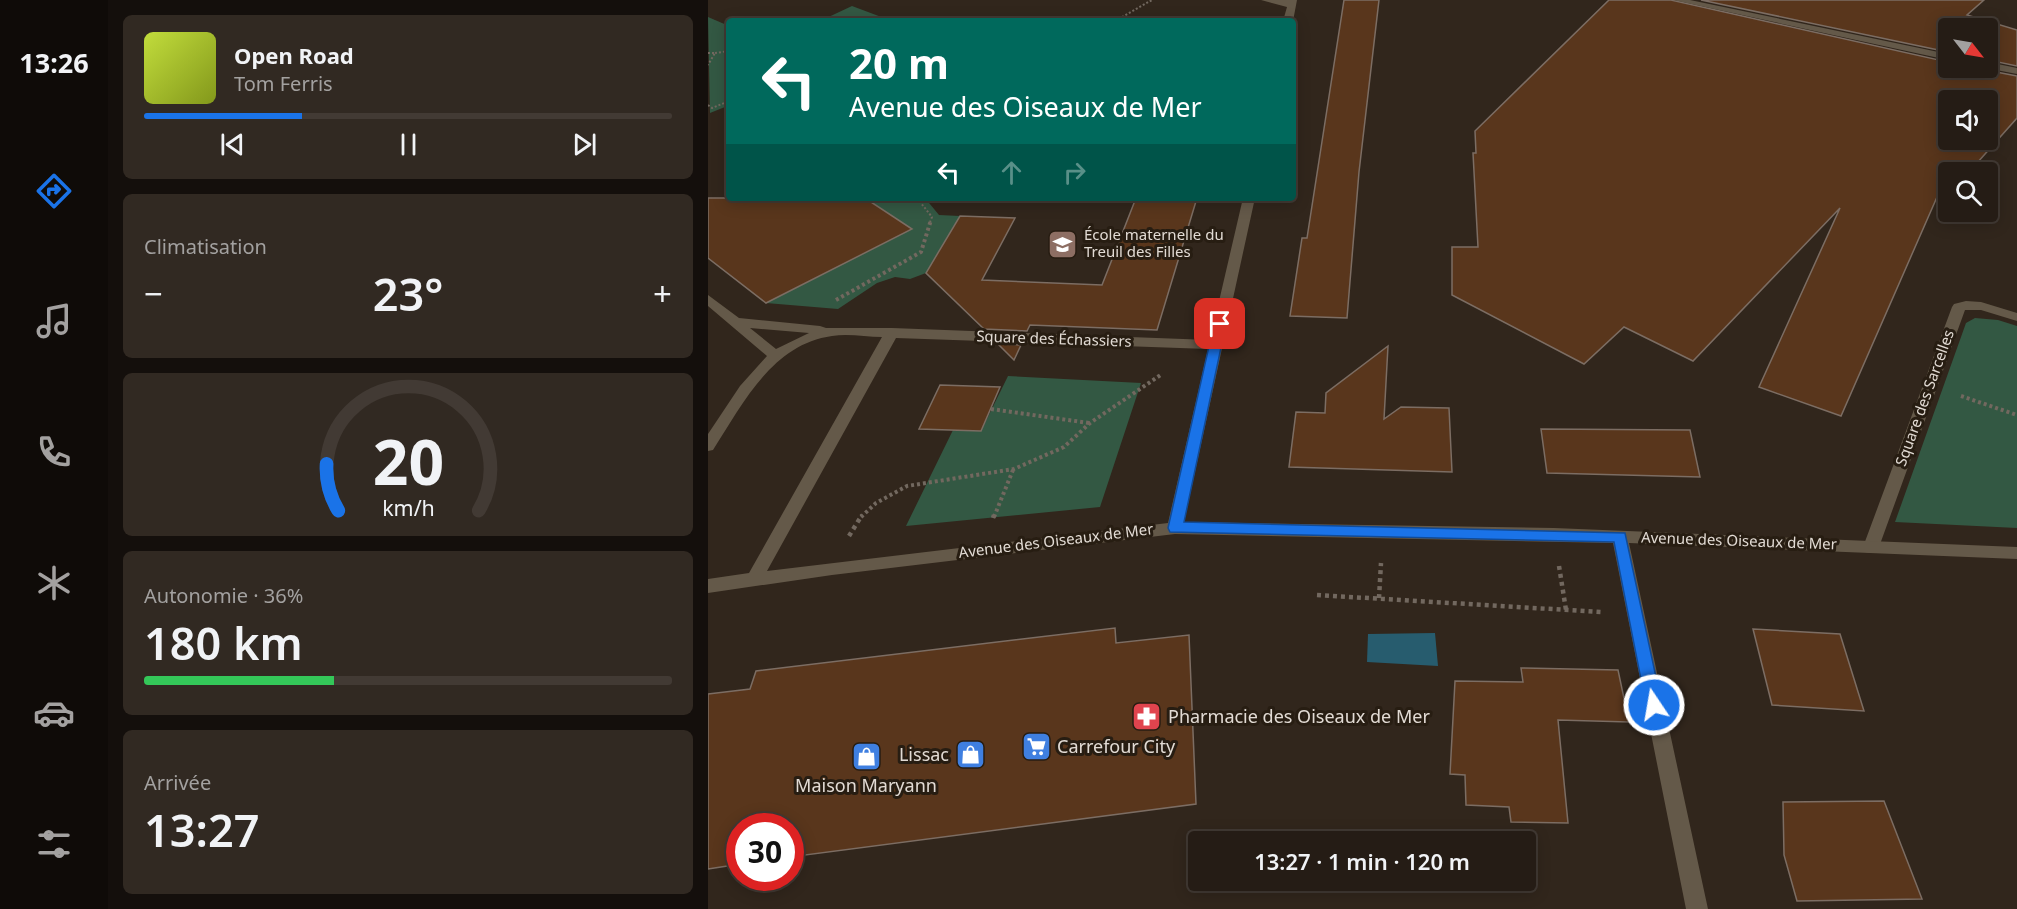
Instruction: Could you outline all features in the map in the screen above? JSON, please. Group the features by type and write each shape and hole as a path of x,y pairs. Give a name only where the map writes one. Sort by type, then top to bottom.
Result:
{"street":[{"path":"1265,0 1292,2 1289,18"},
{"path":"1677,0 1938,55"},
{"path":"1998,67 2017,71"},
{"path":"1175,528 1248,201"},
{"path":"708,299 774,355"},
{"name":"Square des Sarcelles","path":"1871,547 1959,307 1967,304 1978,305 2017,317"},
{"path":"734,322 832,331"},
{"name":"Square des Échassiers","path":"708,446 759,370 774,355 807,336 832,331 1215,345"},
{"path":"755,577 892,332"},
{"name":"Avenue des Oiseaux de Mer","path":"708,586 755,577 1175,528 1554,534 2017,553"},
{"path":"1620,537 1697,909"}],"path":[{"path":"1120,18 1152,0"},
{"path":"708,53 726,51"},
{"path":"708,65 715,53"},
{"path":"708,105 712,108 726,102"},
{"path":"834,302 921,252 932,217 919,201"},
{"path":"832,568 858,519 876,503 907,486 1014,470 1064,447 1090,423 1164,372"},
{"path":"1929,386 2017,415"},
{"path":"991,409 1090,423"},
{"path":"979,550 1014,470"},
{"path":"1554,534 1566,610"},
{"path":"1317,595 1635,614"}],"green space":[{"path":"852,6 884,18 826,18"},
{"path":"708,17 726,25 726,108 710,113"},
{"path":"870,201 927,201 939,215 960,216 926,273 910,279 895,277 877,283 838,309 766,303 874,248 888,213"},
{"path":"1975,318 1998,320 2017,326 2017,528 1895,522 1966,323"},
{"path":"1008,376 1141,383 1100,507 906,526 953,430 981,431"}],"water":[{"path":"1435,633 1438,666 1367,662 1368,634"}],"building":[{"path":"1344,0 1379,0 1359,172 1347,318 1290,316 1302,238 1307,238"},
{"path":"1609,0 1671,0 1938,60 1938,78 1998,78 1998,72 2017,76 2017,118 1998,139 1998,90 1938,90 1938,150 1989,150 1978,162 1938,162 1938,195 1841,416 1759,387 1840,208 1693,361 1624,327 1584,364 1452,295 1452,247 1478,247 1473,153 1476,153 1475,131"},
{"path":"1701,0 1984,0 1967,15 1977,18 1938,18 1938,50"},
{"path":"1998,24 2017,30 2017,66 1998,62"},
{"path":"708,198 726,198 726,201 870,201 912,229 766,303 708,258"},
{"path":"1135,201 1196,201 1157,330 1030,325 1027,331 984,329 926,273 960,216 1015,218 982,280 1102,285"},
{"path":"998,344 1021,345 1014,360"},
{"path":"1388,346 1384,419 1401,407 1449,408 1452,472 1289,467 1296,412 1325,413 1326,393"},
{"path":"940,385 1000,387 981,431 919,429"},
{"path":"1541,429 1690,430 1700,477 1547,473"},
{"path":"1115,628 1116,643 1189,635 1196,804 804,855 804,813 726,813 726,866 708,869 708,694 750,689 756,671"},
{"path":"1753,629 1840,634 1864,711 1772,705"},
{"path":"1521,668 1618,670 1629,722 1558,720 1568,823 1511,822 1509,807 1466,805 1465,775 1450,774 1455,681 1523,682"},
{"path":"1884,801 1922,899 1797,901 1784,855 1783,802"}],"place":[{"name":"École maternelle du Treuil des Filles","path":"1063,244"},
{"name":"Pharmacie des Oiseaux de Mer","path":"1147,717"},
{"name":"Carrefour City","path":"1036,747"},
{"name":"Lissac","path":"970,755"},
{"name":"Maison Maryann","path":"866,757"}],"route":[{"path":"1220,324 1175,528 1620,537 1654,705"}]}
